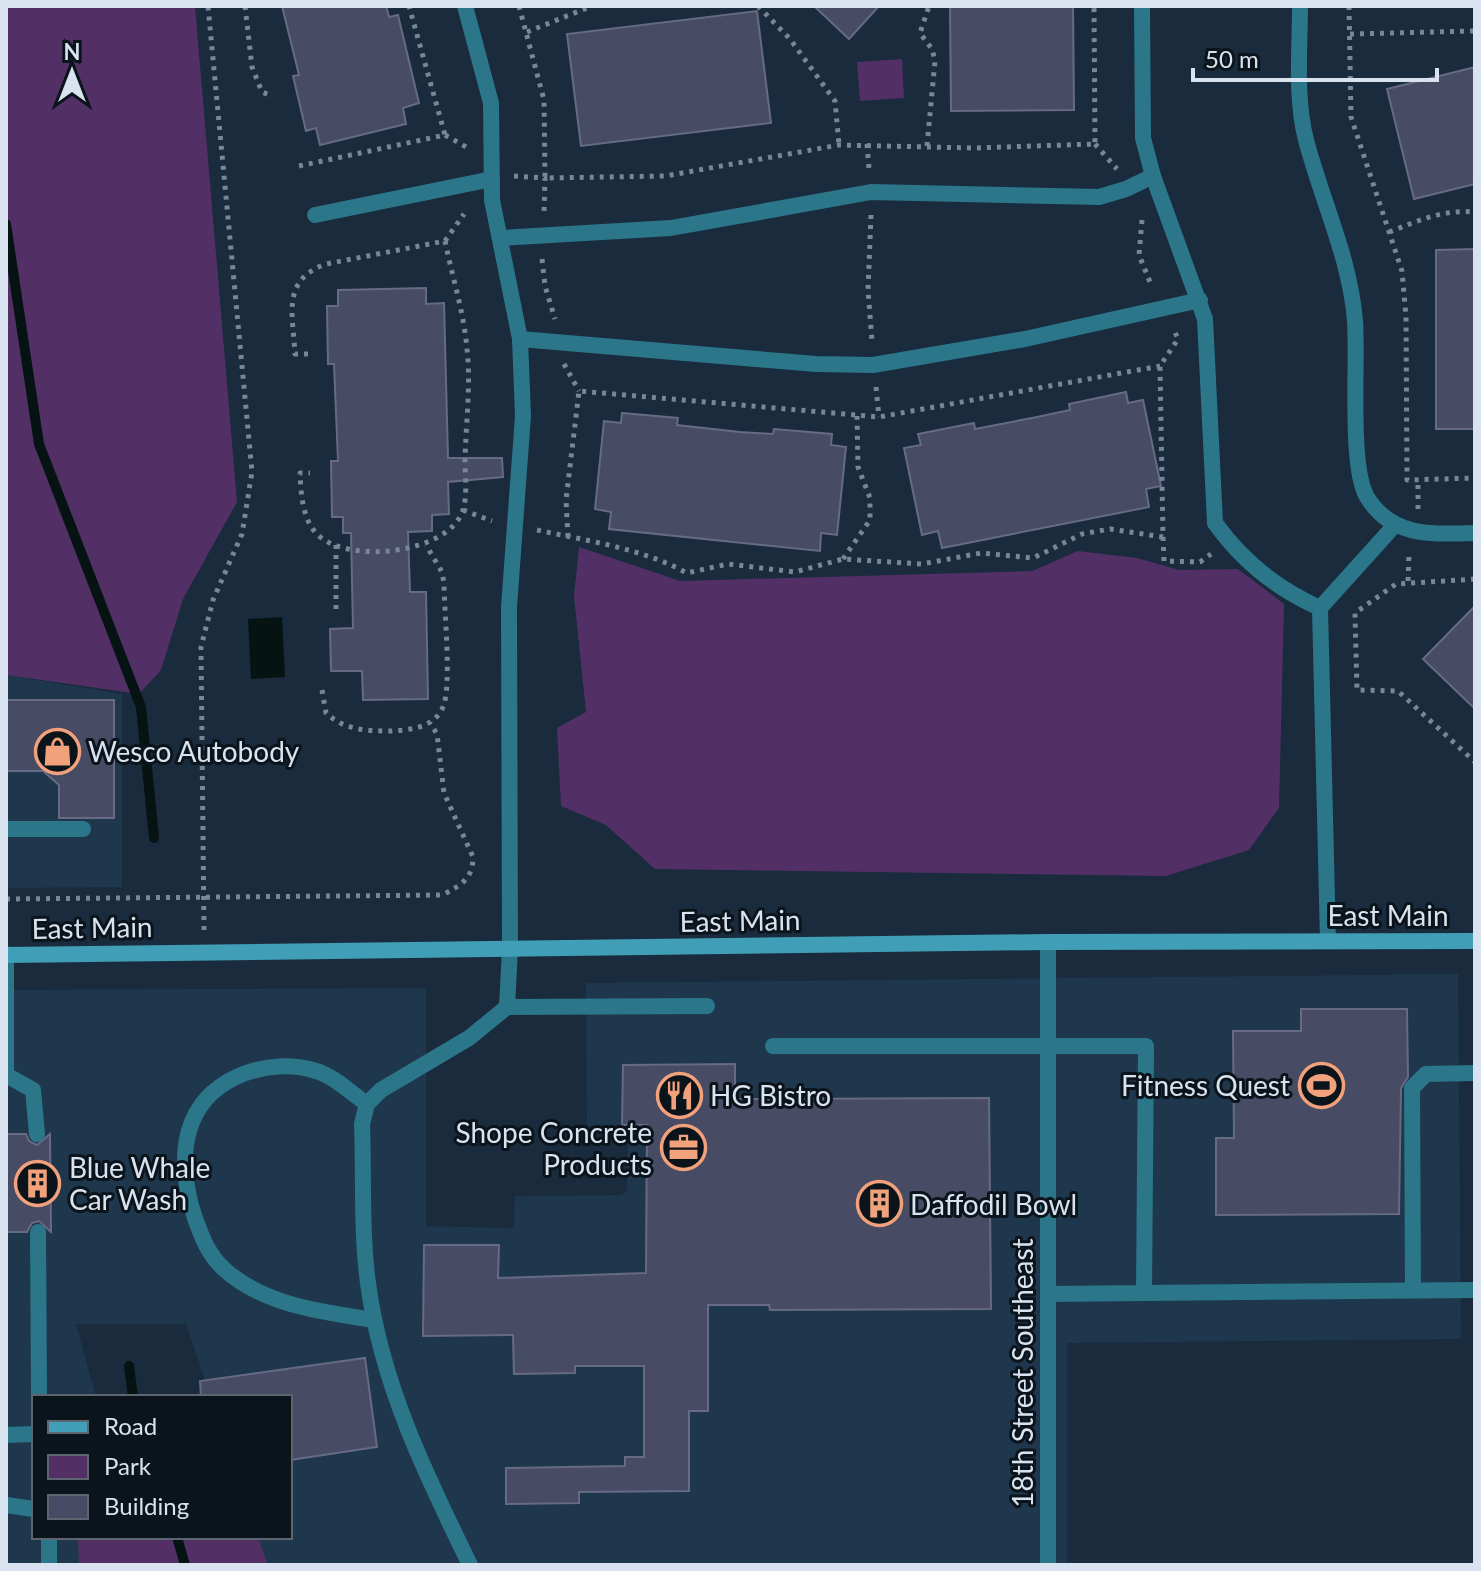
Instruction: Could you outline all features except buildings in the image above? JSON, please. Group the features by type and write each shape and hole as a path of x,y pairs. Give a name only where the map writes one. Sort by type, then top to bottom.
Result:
{"main road":[{"name":"East Main","path":"7,955 1048,942 1475,941"}],"street":[{"path":"465,6 491,103 495,217 520,339 523,416 507,672 510,949 507,1007"},
{"path":"1142,6 1140,107 1143,138 1153,176 1200,300 1209,342 1215,523 1228,541 1288,594 1320,608"},
{"path":"1300,6 1305,136 1349,274 1355,320 1360,477 1365,495 1394,526 1427,534 1475,533"},
{"path":"501,238 671,228 871,192 1099,197 1153,176"},
{"path":"315,215 492,179"},
{"path":"520,339 816,364 873,365 1025,339 1200,300"},
{"path":"1328,941 1320,608 1394,526"},
{"path":"6,829 83,829"},
{"name":"18th Street Southeast","path":"1048,942 1048,1565"},
{"path":"7,955 7,1076 33,1090 37,1134"},
{"path":"470,1565 393,1392 374,1320 368,1281 362,1124 367,1104 381,1090 462,1042 507,1007 707,1006"},
{"path":"773,1046 1146,1046 1144,1293"},
{"path":"367,1104 320,1071 283,1064 249,1070 205,1101 192,1122 185,1153 189,1202 205,1245 225,1270 257,1292 307,1309 374,1320"},
{"path":"1413,1290 1412,1088 1426,1074 1475,1073"},
{"path":"38,1232 39,1395"},
{"path":"1048,1294 1475,1290"},
{"path":"6,1435 32,1434"},
{"path":"6,1505 32,1509"},
{"path":"49,1539 49,1565"}],"path":[{"path":"205,951 201,647 213,600 242,534 252,472 208,6"},
{"path":"245,6 255,78 265,96 272,96"},
{"path":"299,166 445,135 409,6"},
{"path":"519,6 544,100 545,286 554,310 566,372 579,391 566,500 568,537 662,559 687,573 728,564 795,572 843,559 922,564 981,553 1033,558 1082,534 1110,529 1163,537"},
{"path":"527,32 592,6"},
{"path":"758,6 790,39 835,101 839,145"},
{"path":"927,146 935,61 920,33 929,6"},
{"path":"1094,6 1095,144 1114,163 1142,217 1139,255 1178,339 1160,366 1164,561 1200,562 1228,541"},
{"path":"1349,6 1351,117 1402,271 1406,317 1407,480 1475,478"},
{"path":"1350,34 1475,31"},
{"path":"867,144 871,192 868,290 879,417"},
{"path":"545,178 665,176 839,145 974,148 1095,144"},
{"path":"1389,232 1428,216 1458,210 1475,212"},
{"path":"308,354 295,354 293,303 299,279 307,271 326,264 445,241 464,214"},
{"path":"310,473 300,473 305,512 314,531 336,545 354,550 392,550 426,545 458,521 463,510 465,487 467,349 445,241"},
{"path":"579,391 879,417 1160,366"},
{"path":"843,559 870,520 870,498 858,467 857,416"},
{"path":"336,545 336,614"},
{"path":"322,690 326,713 347,726 393,731 430,723 444,706 442,572 426,545"},
{"path":"1475,579 1396,584 1355,613 1357,690 1398,691 1475,762"},
{"path":"6,899 442,895 464,884 473,866 473,857 444,793 437,734 430,723"}],"shaded area":[{"path":"282,617 285,677 251,679 248,619"},
{"path":"6,675 122,694 122,887 6,888"},
{"path":"1458,974 1461,1339 1067,1343 1067,1565 268,1565 259,1539 292,1539 292,1395 210,1395 186,1324 76,1324 95,1395 32,1395 32,1539 134,1539 141,1565 6,1565 6,990 426,988 426,1226 514,1228 515,1196 621,1195 627,1190 628,1126 587,1126 586,983"}],"green space":[{"path":"6,6 195,6 237,502 183,599 161,670 139,694 6,675"},
{"path":"902,59 904,98 860,101 857,62"},
{"path":"579,547 680,581 1032,571 1078,551 1137,558 1179,570 1238,569 1284,604 1279,808 1249,850 1166,876 655,869 606,825 561,806 557,728 586,712 574,596"},
{"path":"78,1539 259,1539 268,1565 79,1565"}],"waterway":[{"path":"6,224 39,444 141,707 154,838"},
{"path":"129,1366 133,1395"},
{"path":"178,1539 185,1565"}],"place":[{"name":"Wesco Autobody","path":"57,751"},
{"name":"Fitness Quest","path":"1321,1085"},
{"name":"HG Bistro","path":"679,1095"},
{"name":"Shope Concrete Products","path":"683,1148"},
{"name":"Blue Whale Car Wash","path":"38,1183"},
{"name":"Daffodil Bowl","path":"879,1204"}]}
